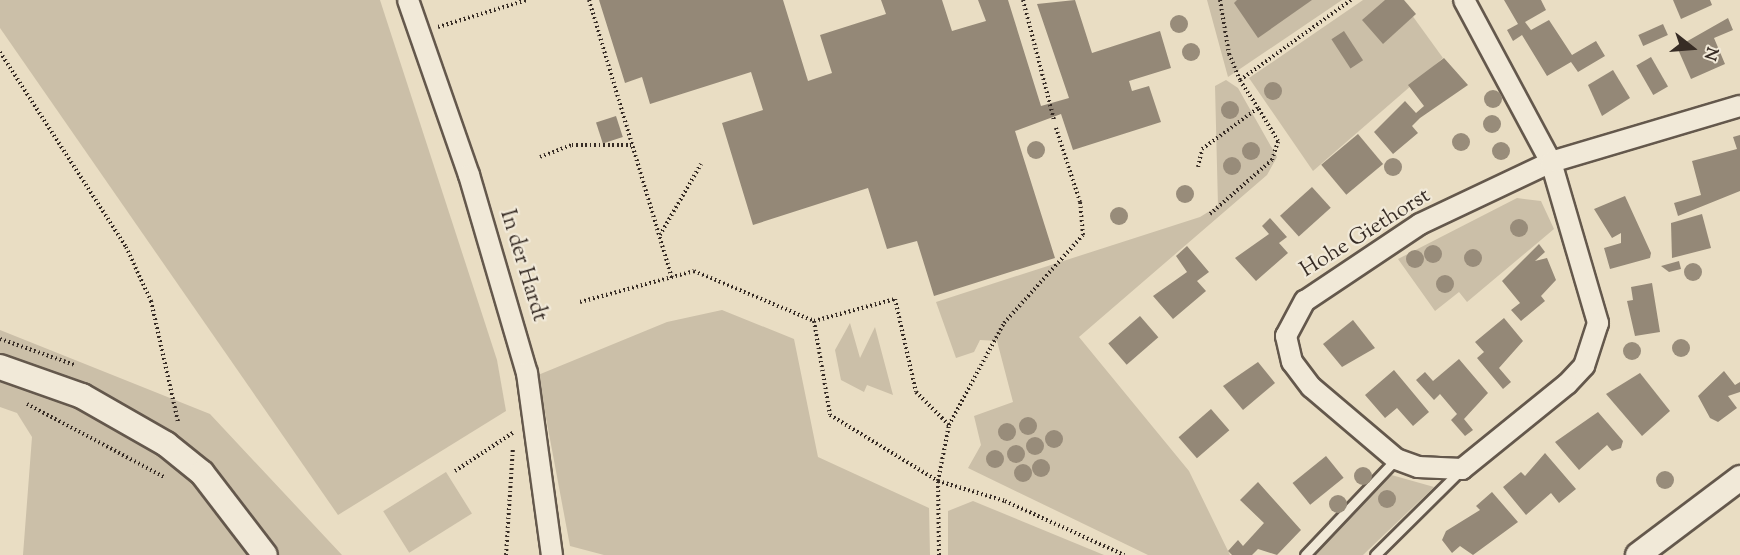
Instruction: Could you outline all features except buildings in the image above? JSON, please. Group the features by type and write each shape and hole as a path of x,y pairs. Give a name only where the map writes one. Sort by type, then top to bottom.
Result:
{"street":[{"name":"In der Hardt","path":"408,0 469,175 527,373 552,555"},
{"path":"1462,469 1567,384 1594,346 1595,300 1551,162 1464,0"},
{"name":"Hohe Giethorst","path":"1462,469 1418,466 1396,459 1357,430 1292,362 1286,336 1305,301 1335,277 1419,225 1551,162 1740,106"},
{"path":"0,368 82,396 166,444 202,473 265,555"},
{"path":"1638,555 1740,478"}],"lane":[{"path":"1305,555 1396,459"},
{"path":"1375,555 1448,489 1462,469"}],"path":[{"path":"419,32 527,0"},
{"path":"589,0 672,278"},
{"path":"1023,0 1054,120"},
{"path":"1210,214 1272,160 1278,141 1240,80 1220,0"},
{"path":"1240,80 1352,0"},
{"path":"0,52 126,247 151,301 179,426"},
{"path":"1198,167 1202,149 1258,108"},
{"path":"939,555 938,481 949,425 1004,323 1083,235 1080,202 1056,128"},
{"path":"540,157 572,146 631,146"},
{"path":"660,235 701,164"},
{"path":"580,302 694,271 814,321 895,300 916,392 949,425"},
{"path":"814,321 830,415 938,481 1005,501 1124,555"},
{"path":"23,401 170,480"},
{"path":"506,555 514,424"},
{"path":"455,471 514,432"}],"shaded area":[{"path":"0,0 380,0 497,360 506,411 338,515 0,28"},
{"path":"1207,0 1342,0 1228,77"},
{"path":"1363,0 1401,0 1443,58 1313,171 1249,78"},
{"path":"1226,80 1238,88 1277,157 1267,175 1079,337 1189,471 1230,555 1148,555 968,468 981,445 974,416 1013,402 997,341 980,340 974,352 956,358 936,302 1200,217 1218,206 1215,86"},
{"path":"1517,198 1541,201 1554,229 1467,302 1459,292 1435,311 1398,259"},
{"path":"722,310 794,339 818,457 929,508 930,555 604,555 570,546 538,375 667,322"},
{"path":"850,323 860,358 875,327 893,395 867,385 864,392 841,380 835,350"},
{"path":"0,330 210,414 342,555 23,555 32,437 17,413 0,407"},
{"path":"446,472 472,514 409,553 383,511"},
{"path":"1388,474 1434,487 1363,555 1313,555"},
{"path":"973,501 1104,555 948,555 948,511"}]}
